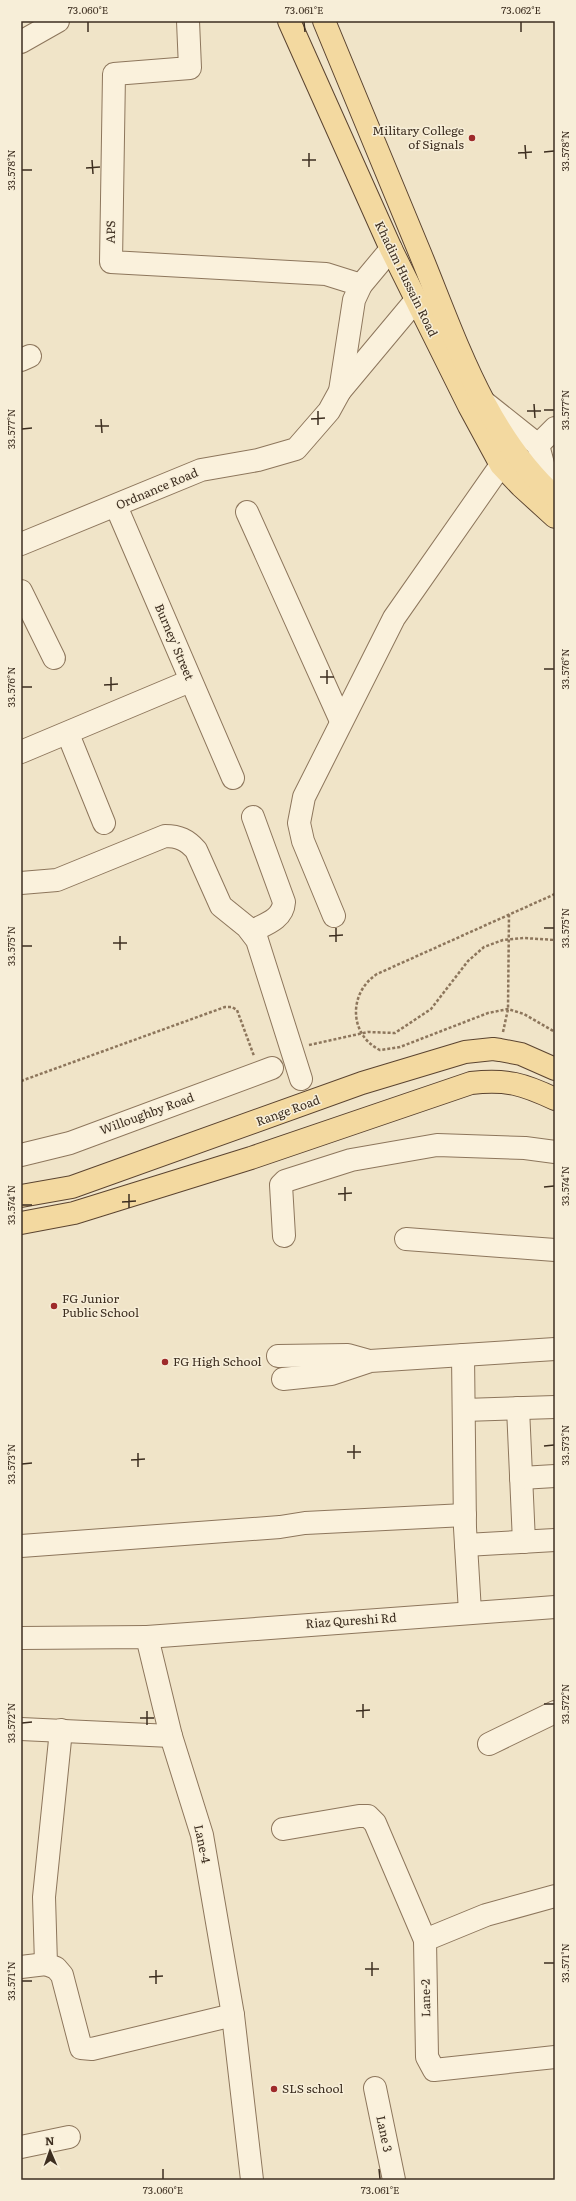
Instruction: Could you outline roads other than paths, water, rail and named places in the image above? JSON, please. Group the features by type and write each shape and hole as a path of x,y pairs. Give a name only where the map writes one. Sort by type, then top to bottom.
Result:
{"main road":[{"name":"Khadim Hussain Road","path":"289,21 391,250 469,406 501,465 555,517"},
{"name":"Khadim Hussain Road","path":"324,21 456,341 483,402 516,453 553,496"},
{"name":"Range Road","path":"21,1196 72,1187 362,1083 458,1054 493,1049 500,1050 521,1054 555,1069"},
{"path":"21,1223 74,1213 229,1165 471,1084 493,1080 525,1085 555,1099"}],"street":[{"path":"21,42 58,21"},
{"name":"APS","path":"188,21 190,68 114,74 111,262 326,274 361,285"},
{"name":"Ordnance Road","path":"340,391 354,300 361,285 391,250"},
{"name":"Ordnance Road","path":"21,544 201,470 258,460 296,449 329,411 340,391 416,300"},
{"path":"483,402 538,445 553,496"},
{"path":"538,445 555,428"},
{"path":"334,916 302,842 299,823 304,797 394,618 501,465"},
{"name":"Burney' Street","path":"116,506 233,778"},
{"path":"247,512 341,721"},
{"path":"21,591 54,658"},
{"path":"21,752 68,734 190,681"},
{"path":"68,734 104,823"},
{"path":"252,932 277,918 282,913 284,902 253,817"},
{"path":"21,883 57,880 156,839 175,836 190,843 196,850 221,906 252,932 261,948 290,1050 301,1079"},
{"name":"Willoughby Road","path":"21,1155 70,1143 266,1070"},
{"path":"284,1236 281,1185 285,1181 351,1160 437,1145 526,1148 555,1152"},
{"path":"406,1239 555,1250"},
{"path":"278,1356 348,1355 370,1360 555,1349"},
{"path":"463,1355 465,1515 470,1612"},
{"path":"283,1379 331,1374 370,1360"},
{"path":"464,1410 555,1407"},
{"path":"518,1408 524,1542"},
{"path":"521,1478 555,1476"},
{"path":"21,1546 280,1527 305,1523 465,1515"},
{"path":"466,1545 555,1540"},
{"name":"Riaz Qureshi Rd","path":"147,1637 470,1612 555,1607"},
{"path":"21,1638 147,1637"},
{"name":"Lane-4","path":"147,1637 171,1736 202,1835 233,2015 252,2180"},
{"path":"489,1744 555,1712"},
{"path":"21,1729 171,1736"},
{"path":"46,1964 44,1898 47,1856 55,1800 61,1730"},
{"path":"283,1829 359,1816 368,1816 375,1823 425,1940 486,1915 555,1896"},
{"name":"Lane-2","path":"425,1940 427,2057 434,2070 555,2057"},
{"path":"21,1968 46,1964 56,1968 62,1976 81,2048 92,2049 233,2015"},
{"name":"Lane 3","path":"375,2088 394,2180"},
{"path":"21,2147 69,2137"}],"place":[{"name":"Military College of Signals","path":"472,138"},
{"name":"FG Junior Public School","path":"54,1306"},
{"name":"FG High School","path":"165,1362"},
{"name":"SLS school","path":"274,2089"}]}
